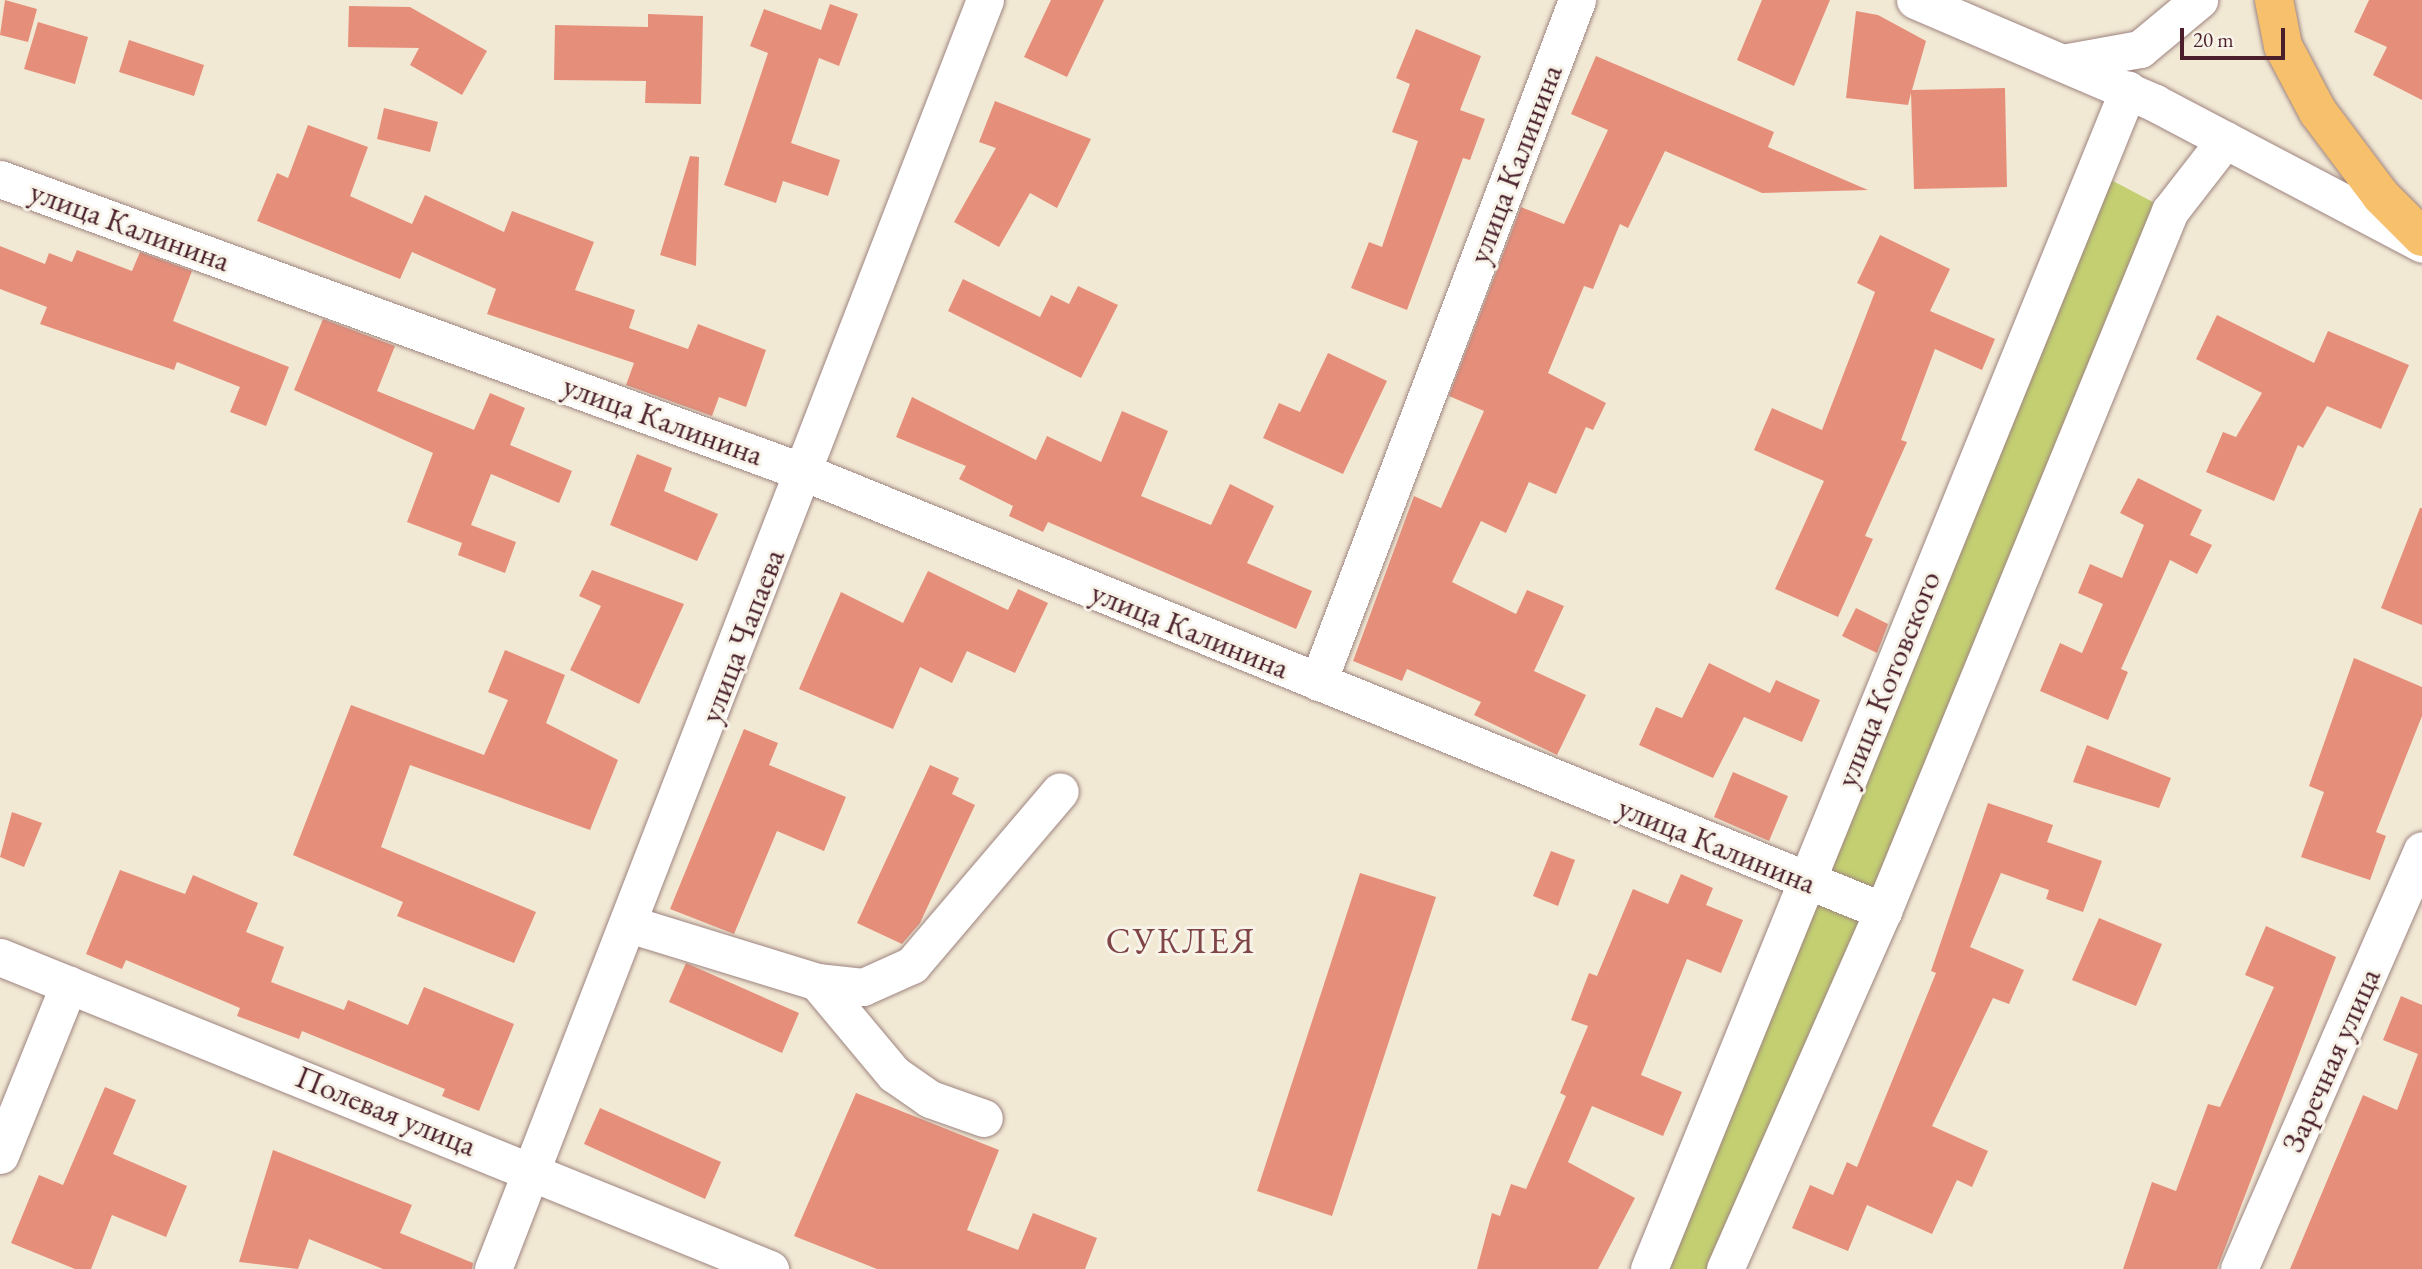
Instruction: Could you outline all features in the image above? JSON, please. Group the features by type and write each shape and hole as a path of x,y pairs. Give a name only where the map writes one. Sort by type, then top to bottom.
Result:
{"main road":[{"path":"2274,0 2283,46 2318,112 2381,196 2422,237"}],"street":[{"name":"улица Чапаева","path":"493,1269 806,472 985,0"},
{"name":"улица Калинина","path":"1318,682 1577,0"},
{"path":"1915,0 2067,62 2141,96 2422,244"},
{"path":"2067,62 2110,59 2140,49 2199,0"},
{"name":"улица Котовского","path":"1649,1269 1806,882 2141,96"},
{"path":"1725,1269 1883,911 2170,211 2225,140"},
{"name":"улица Калинина","path":"0,179 806,472 1806,882 1883,911"},
{"path":"629,924 817,982 863,987 912,965 1060,791"},
{"name":"Заречная улица","path":"2239,1269 2422,850"},
{"name":"Полевая улица","path":"0,957 770,1269"},
{"path":"817,982 894,1074 930,1099 984,1118"},
{"path":"0,1154 69,984"}],"green space":[{"path":"2094,171 2170,211 1725,1269 1649,1269"}],"building":[{"path":"5,0 37,9 28,42 0,35"},
{"path":"1051,0 1104,0 1067,77 1024,57"},
{"path":"1762,0 1830,0 1794,86 1737,60"},
{"path":"2369,0 2422,0 2422,100 2373,75 2387,47 2354,32"},
{"path":"830,4 858,14 839,66 819,58 791,143 840,160 828,196 783,181 776,203 724,185 768,53 750,46 764,9 821,30"},
{"path":"349,6 410,7 487,51 462,95 410,65 419,48 348,47"},
{"path":"1856,11 1878,15 1926,41 1912,90 2005,88 2007,187 1914,189 1911,93 1908,105 1846,98"},
{"path":"648,14 703,16 701,104 645,103 646,81 554,80 555,25 648,27"},
{"path":"38,22 88,37 75,84 24,69"},
{"path":"1416,29 1481,56 1460,110 1485,119 1470,160 1463,158 1407,310 1351,288 1369,242 1382,247 1418,141 1392,132 1410,84 1396,78"},
{"path":"129,40 204,65 194,96 119,72"},
{"path":"1596,56 1774,132 1768,147 1868,190 1762,193 1665,151 1628,228 1620,224 1593,289 1584,286 1548,373 1606,403 1593,430 1586,427 1556,494 1529,482 1506,533 1481,521 1452,582 1516,614 1527,590 1564,606 1534,671 1586,695 1557,755 1474,715 1481,702 1407,669 1402,681 1353,661 1414,496 1441,508 1484,411 1449,396 1521,207 1564,224 1608,130 1571,114"},
{"path":"995,101 1091,139 1057,208 1030,193 999,247 954,222 996,148 979,142"},
{"path":"384,108 438,122 430,152 377,139"},
{"path":"308,125 368,147 350,196 412,224 425,195 504,232 512,211 594,242 575,290 635,310 629,328 688,349 698,324 766,350 746,407 719,397 712,416 626,385 634,363 487,314 496,289 412,252 400,279 257,221 277,173 288,178"},
{"path":"690,156 699,157 696,266 660,255"},
{"path":"1880,235 1950,269 1930,311 1995,339 1982,370 1935,349 1901,440 1907,442 1865,536 1873,539 1838,617 1775,589 1824,481 1754,450 1772,408 1822,430 1875,292 1857,283"},
{"path":"0,246 45,264 49,253 72,262 77,250 132,271 140,252 192,271 173,321 289,367 266,426 230,412 240,387 177,362 174,370 40,324 47,307 0,289"},
{"path":"963,279 1040,317 1051,295 1069,304 1078,286 1118,305 1081,378 948,311"},
{"path":"2217,315 2314,363 2328,331 2409,365 2381,429 2327,406 2303,448 2298,445 2274,501 2206,472 2223,432 2236,437 2262,393 2196,359"},
{"path":"323,319 395,346 377,391 474,430 490,393 525,408 510,445 572,471 559,503 491,474 471,525 516,542 505,573 458,555 462,543 407,522 433,453 294,390"},
{"path":"1328,353 1387,381 1343,474 1263,438 1279,403 1300,412"},
{"path":"912,397 1036,460 1047,436 1101,462 1122,411 1168,431 1141,496 1211,525 1230,484 1274,506 1247,563 1312,591 1296,629 1048,522 1043,532 1009,516 1013,506 959,479 966,466 896,437"},
{"path":"637,454 672,468 664,491 718,514 697,561 610,525"},
{"path":"2138,478 2202,510 2190,535 2212,545 2197,574 2170,560 2121,669 2128,672 2108,720 2040,691 2060,643 2082,653 2103,604 2078,593 2090,564 2122,578 2144,525 2120,513"},
{"path":"2422,508 2422,625 2381,608"},
{"path":"592,570 684,604 639,704 570,670 601,606 579,596"},
{"path":"928,571 1008,610 1018,589 1048,603 1015,673 967,651 952,683 920,667 893,729 799,689 841,592 903,623"},
{"path":"1856,608 1888,624 1877,653 1842,636"},
{"path":"505,650 565,675 546,723 618,760 590,830 410,765 381,847 536,912 514,963 397,916 403,902 293,855 351,705 484,755 508,700 488,692"},
{"path":"2354,658 2422,687 2422,716 2376,832 2386,836 2370,880 2301,857 2324,792 2309,786"},
{"path":"1709,663 1770,693 1776,680 1820,700 1802,742 1744,717 1713,778 1639,745 1656,707 1682,718"},
{"path":"744,729 778,743 769,765 846,797 824,851 777,831 734,934 670,909"},
{"path":"2087,745 2171,778 2159,808 2073,782"},
{"path":"930,765 959,778 952,794 975,805 920,923 902,944 857,923"},
{"path":"1733,772 1788,796 1769,841 1714,817"},
{"path":"1988,803 2053,825 2047,842 2102,861 2083,912 2046,899 2049,890 2001,873 1970,947 2024,970 2009,1004 1993,998 1932,1126 1988,1151 1972,1187 1957,1180 1932,1234 1867,1205 1848,1251 1792,1228 1810,1185 1833,1195 1847,1162 1857,1167 1936,973 1931,971"},
{"path":"12,812 42,823 24,867 0,857"},
{"path":"1551,851 1575,860 1558,906 1533,896"},
{"path":"120,870 185,894 193,875 258,903 246,932 284,947 271,982 344,1010 348,1000 408,1025 424,987 514,1024 479,1111 442,1096 445,1089 302,1031 299,1039 237,1016 240,1008 126,960 122,969 86,954"},
{"path":"1360,873 1436,897 1332,1216 1257,1191"},
{"path":"1681,874 1713,888 1706,905 1743,920 1721,973 1687,959 1641,1075 1682,1092 1663,1136 1592,1106 1568,1162 1635,1198 1598,1269 1477,1269 1492,1213 1500,1216 1511,1184 1526,1189 1566,1096 1560,1093 1588,1026 1571,1020 1589,973 1597,976 1633,889 1668,904"},
{"path":"2099,918 2162,944 2136,1006 2072,980"},
{"path":"2266,926 2336,957 2217,1269 2123,1269 2152,1182 2176,1191 2208,1104 2220,1107 2274,987 2245,975"},
{"path":"686,963 799,1013 782,1053 669,1002"},
{"path":"2401,996 2422,1005 2422,1269 2290,1269 2363,1095 2397,1110 2418,1054 2383,1040"},
{"path":"105,1087 136,1100 113,1154 187,1186 166,1237 112,1215 91,1269 75,1269 11,1243 39,1175 63,1185"},
{"path":"856,1093 999,1150 967,1230 1018,1250 1033,1213 1097,1238 1085,1269 877,1269 794,1236"},
{"path":"600,1108 721,1162 705,1199 584,1144"},
{"path":"273,1150 412,1205 400,1233 473,1263 472,1269 383,1269 309,1239 298,1269 239,1262"}],"district":[{"name":"СУКЛЕЯ","path":"1181,941"}]}
